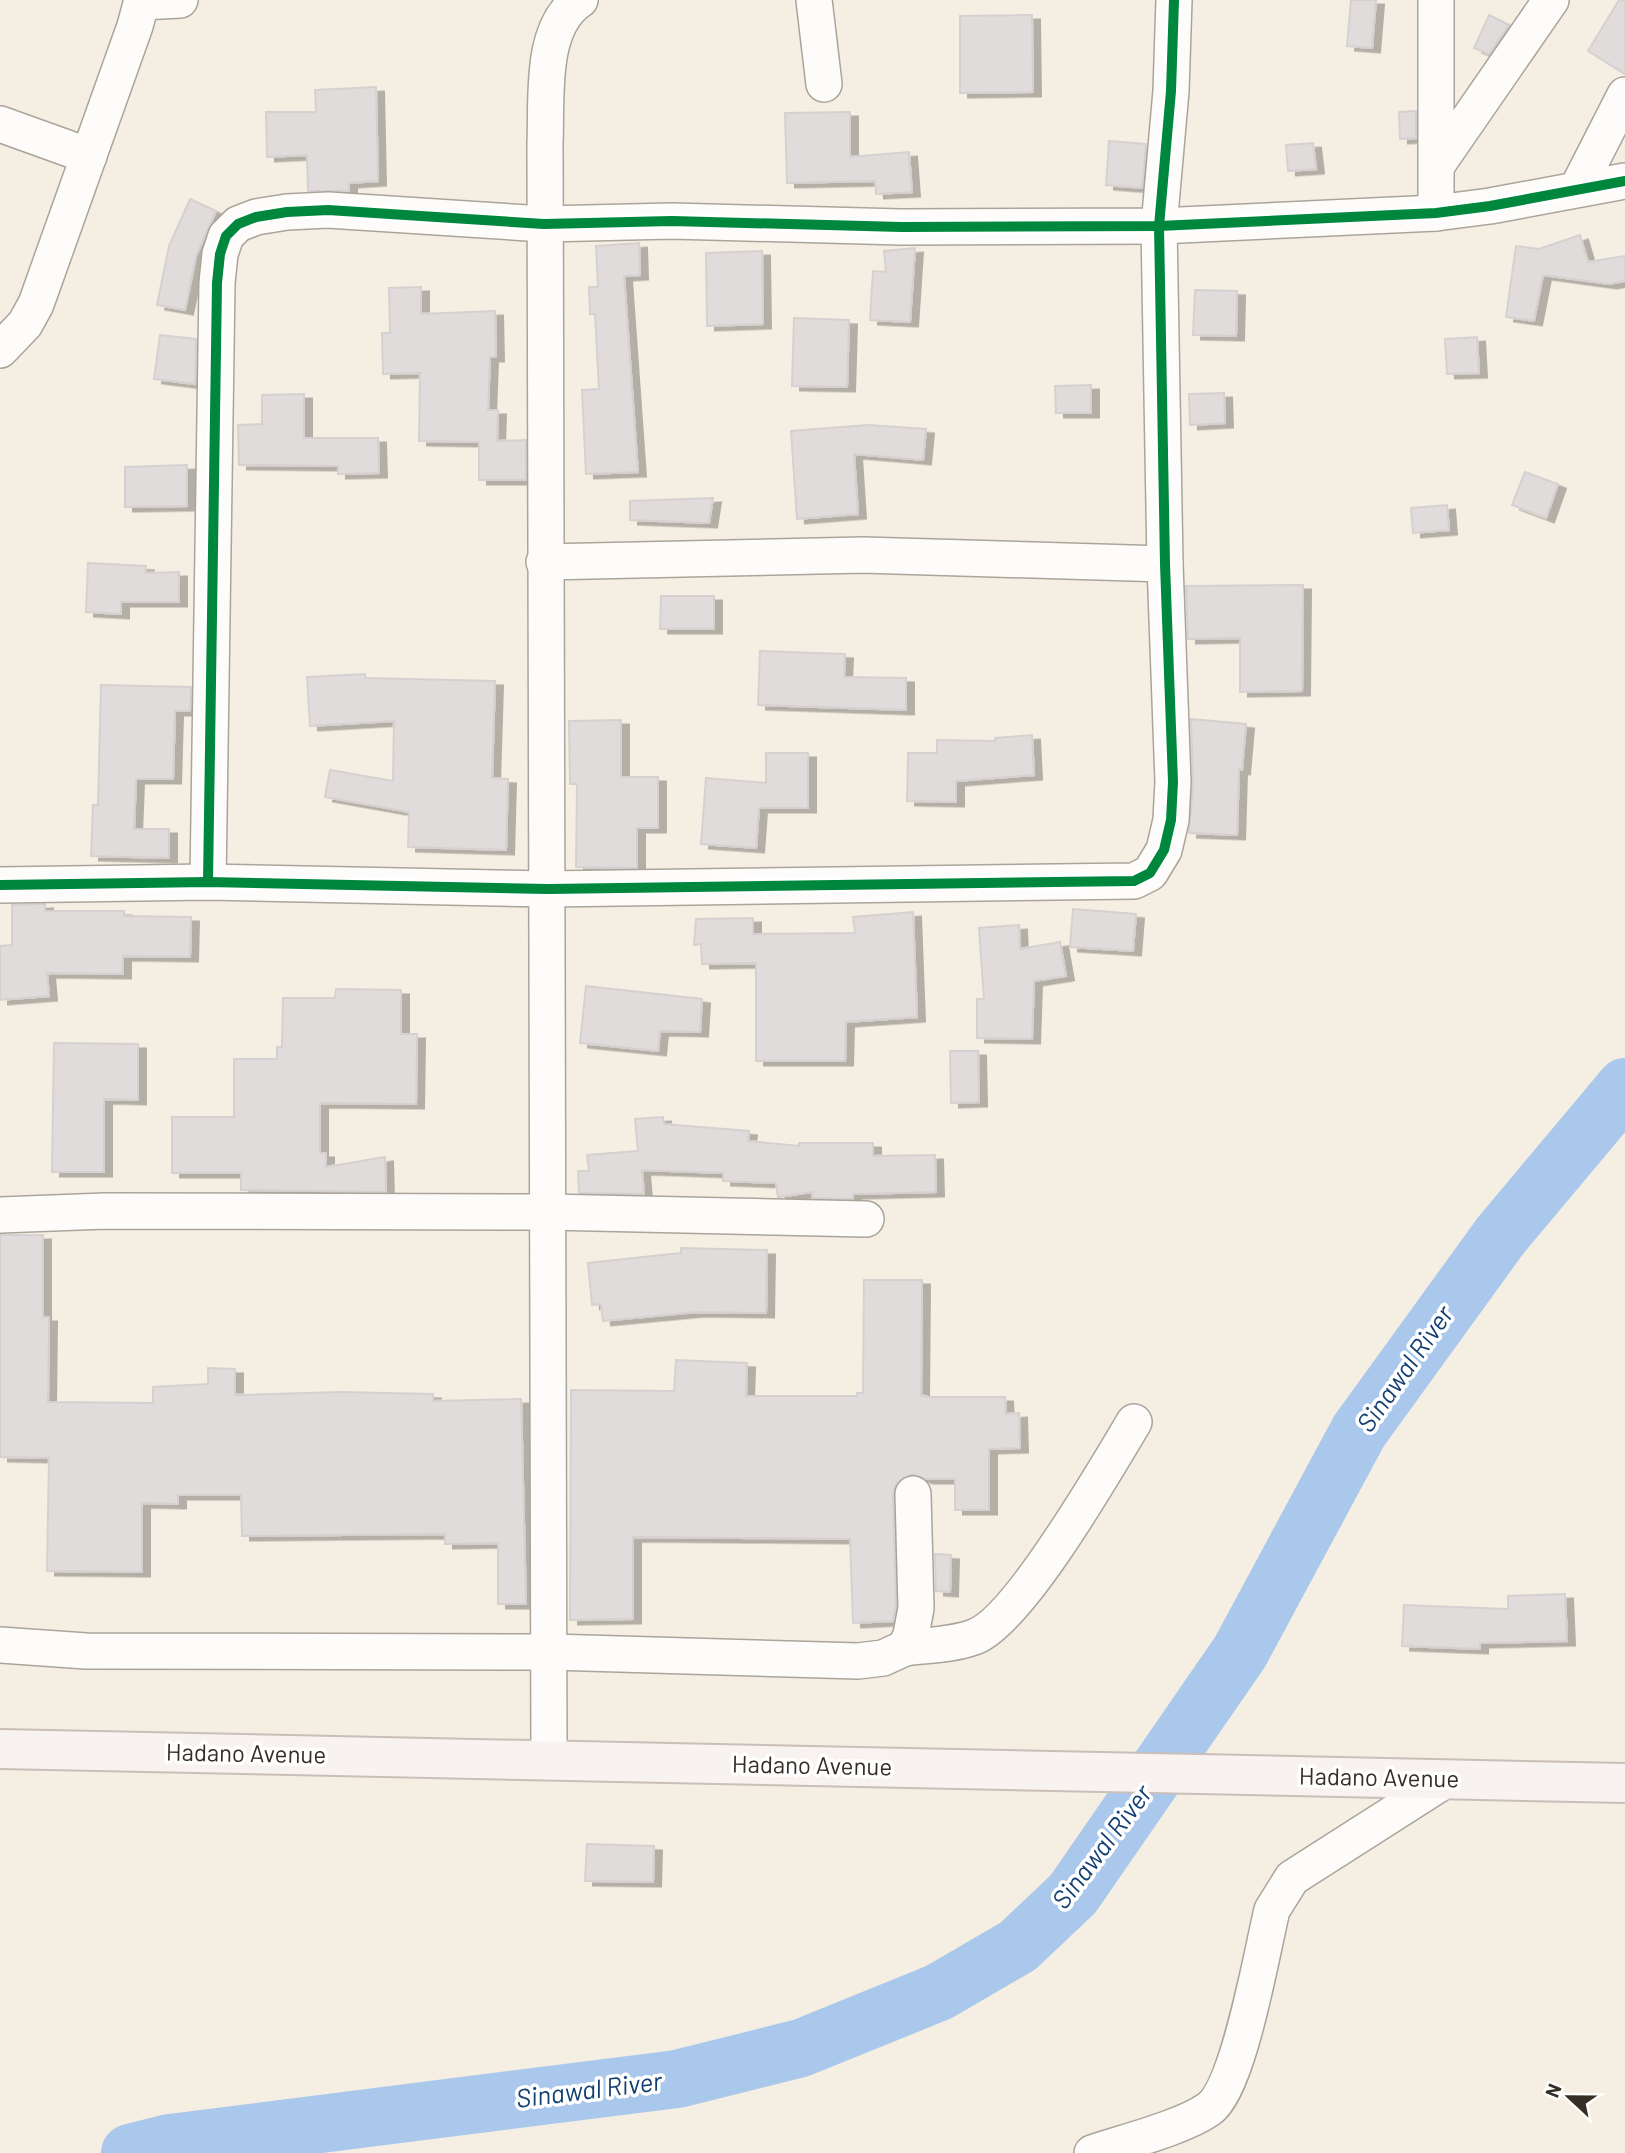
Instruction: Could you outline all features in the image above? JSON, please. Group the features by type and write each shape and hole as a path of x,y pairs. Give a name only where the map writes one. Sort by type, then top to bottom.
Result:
{"main road":[{"name":"Hadano Avenue","path":"0,1749 1625,1783"}],"street":[{"path":"0,350 24,324 36,304 142,1 180,0"},
{"path":"549,1760 551,1652 544,224 548,87 552,47 558,24 580,0"},
{"path":"814,0 824,84"},
{"path":"0,885 208,882 548,889 1135,881 1150,873 1159,862 1167,838 1173,782 1165,564 1159,226 1171,91 1174,0"},
{"path":"1436,0 1436,213"},
{"path":"1437,165 1551,0"},
{"path":"1578,187 1625,95"},
{"path":"0,124 89,156"},
{"path":"208,882 217,283 220,254 226,236 238,224 256,216 328,210 544,224 672,221 901,227 1159,226 1436,213 1490,206 1578,187 1625,181"},
{"path":"544,562 863,555 1165,564"},
{"path":"0,1215 105,1211 548,1212 866,1219"},
{"path":"0,1645 86,1651 551,1652 858,1661 883,1658 905,1648 975,1637 1008,1613 1079,1512 1134,1422"},
{"path":"905,1648 911,1635 916,1608 913,1494"},
{"path":"1092,2153 1194,2117 1220,2099 1234,2066 1272,1910 1281,1891 1308,1868 1447,1779"}],"building":[{"path":"1351,0 1376,0 1372,48 1347,46"},
{"path":"1619,0 1625,0 1625,74 1588,51"},
{"path":"1032,15 1033,92 960,93 960,16"},
{"path":"1489,15 1509,25 1489,54 1474,48"},
{"path":"376,87 378,181 349,183 349,191 308,191 307,155 267,157 266,112 316,112 315,90"},
{"path":"1416,111 1416,138 1400,139 1399,112"},
{"path":"850,112 850,157 909,152 912,192 876,194 875,181 787,183 785,113"},
{"path":"1109,141 1146,144 1142,188 1106,185"},
{"path":"1313,143 1316,169 1288,171 1286,145"},
{"path":"190,199 216,211 196,256 185,310 157,305 169,246"},
{"path":"1580,235 1588,262 1625,256 1625,281 1609,284 1543,275 1534,321 1506,317 1516,246 1539,249"},
{"path":"639,243 640,275 624,276 638,472 586,474 582,390 599,389 595,314 590,314 589,287 598,287 596,246"},
{"path":"915,248 910,322 870,320 873,271 886,272 884,251"},
{"path":"762,251 763,324 707,326 706,253"},
{"path":"421,287 421,314 495,311 496,357 490,357 488,410 498,410 497,441 526,440 526,480 479,480 479,442 419,441 420,373 383,374 382,333 390,333 389,288"},
{"path":"1195,290 1237,291 1236,336 1193,335"},
{"path":"794,318 849,320 847,387 792,386"},
{"path":"160,335 196,339 195,384 154,379"},
{"path":"1477,337 1479,373 1447,374 1445,339"},
{"path":"1091,385 1091,413 1056,413 1055,386"},
{"path":"1224,393 1225,423 1190,425 1189,394"},
{"path":"304,394 304,438 378,438 379,473 338,474 338,466 239,465 238,425 262,424 262,395"},
{"path":"868,425 926,429 923,460 854,454 858,514 797,519 791,431"},
{"path":"187,465 187,506 125,507 125,467"},
{"path":"1525,472 1558,484 1546,518 1512,505"},
{"path":"713,498 709,523 630,520 630,501"},
{"path":"1447,505 1449,530 1413,533 1411,508"},
{"path":"88,563 146,566 145,573 179,572 179,602 121,602 121,614 86,612"},
{"path":"1303,585 1302,691 1240,692 1240,638 1188,639 1186,586"},
{"path":"661,596 714,596 714,629 660,629"},
{"path":"760,651 845,654 844,677 906,678 906,710 758,705"},
{"path":"365,674 365,678 495,681 492,778 508,779 506,850 408,847 409,812 325,797 330,770 393,781 394,721 310,726 307,677"},
{"path":"101,685 191,687 190,711 175,711 173,779 136,779 134,829 169,829 169,858 91,856 93,805 98,805"},
{"path":"1191,719 1246,724 1242,770 1239,769 1237,835 1189,833 1193,783"},
{"path":"621,720 621,777 658,777 658,828 637,828 637,868 576,867 577,784 570,784 569,721"},
{"path":"1032,735 1034,775 956,781 956,802 907,801 908,753 937,753 937,740 995,741 995,738"},
{"path":"766,753 808,753 808,808 759,808 756,848 701,844 706,778 766,783"},
{"path":"45,904 45,911 124,911 124,916 191,917 190,957 123,956 123,974 47,973 49,996 0,1000 0,946 12,945 12,905"},
{"path":"1073,909 1136,914 1133,951 1070,947"},
{"path":"913,912 917,1017 846,1022 845,1061 756,1061 756,963 702,964 701,944 694,945 696,919 753,918 753,934 855,933 853,917"},
{"path":"1019,925 1020,949 1060,942 1066,976 1034,981 1032,1039 977,1038 977,999 984,999 979,928"},
{"path":"586,986 702,999 700,1032 660,1031 658,1051 580,1043"},
{"path":"336,989 401,990 401,1034 417,1034 416,1104 320,1103 320,1153 326,1153 326,1167 385,1157 386,1192 241,1190 241,1173 172,1173 172,1117 234,1117 234,1059 277,1059 277,1047 282,1047 283,998 335,998"},
{"path":"54,1043 138,1044 138,1100 104,1099 104,1172 52,1172"},
{"path":"950,1051 978,1051 979,1102 951,1103"},
{"path":"663,1117 664,1124 749,1131 748,1141 799,1146 799,1143 873,1143 873,1156 935,1155 936,1192 853,1194 853,1199 812,1198 812,1192 778,1197 776,1183 723,1181 723,1173 642,1170 644,1194 579,1193 578,1171 589,1171 587,1155 638,1151 635,1119"},
{"path":"0,1235 43,1235 43,1317 49,1317 48,1402 153,1403 153,1387 208,1384 208,1368 235,1369 235,1395 340,1392 433,1394 433,1401 521,1399 526,1604 498,1604 498,1543 445,1544 445,1534 242,1536 241,1495 178,1495 178,1504 142,1503 142,1572 47,1571 49,1458 0,1457"},
{"path":"681,1248 767,1250 766,1313 697,1312 603,1321 601,1304 592,1305 588,1263 681,1253"},
{"path":"864,1280 922,1280 921,1395 1005,1397 1006,1414 1019,1413 1020,1448 989,1449 989,1510 955,1510 955,1479 925,1479 912,1474 896,1484 893,1495 896,1606 893,1621 853,1623 850,1539 633,1537 633,1619 570,1620 571,1390 674,1391 676,1360 747,1363 746,1396 857,1396 857,1393 863,1393"},
{"path":"935,1554 951,1555 950,1592 936,1591"},
{"path":"1565,1594 1567,1641 1480,1643 1480,1649 1402,1646 1404,1605 1508,1609 1508,1596"},
{"path":"587,1844 654,1846 653,1882 585,1881"}],"waterway":[{"name":"Sinawal River","path":"130,2153 170,2143 677,2079 801,2048 939,1992 1018,1946 1073,1894 1240,1652 1359,1431 1501,1235 1625,1087"}],"cycle path":[{"path":"0,885 208,882 548,889 1134,881 1150,873 1164,850 1171,820 1173,782 1165,564 1159,226 1171,91 1174,0"},
{"path":"208,882 217,283 220,254 226,236 238,224 256,217 287,212 328,210 544,224 672,221 901,227 1159,226 1436,213 1490,206 1625,181"}]}
